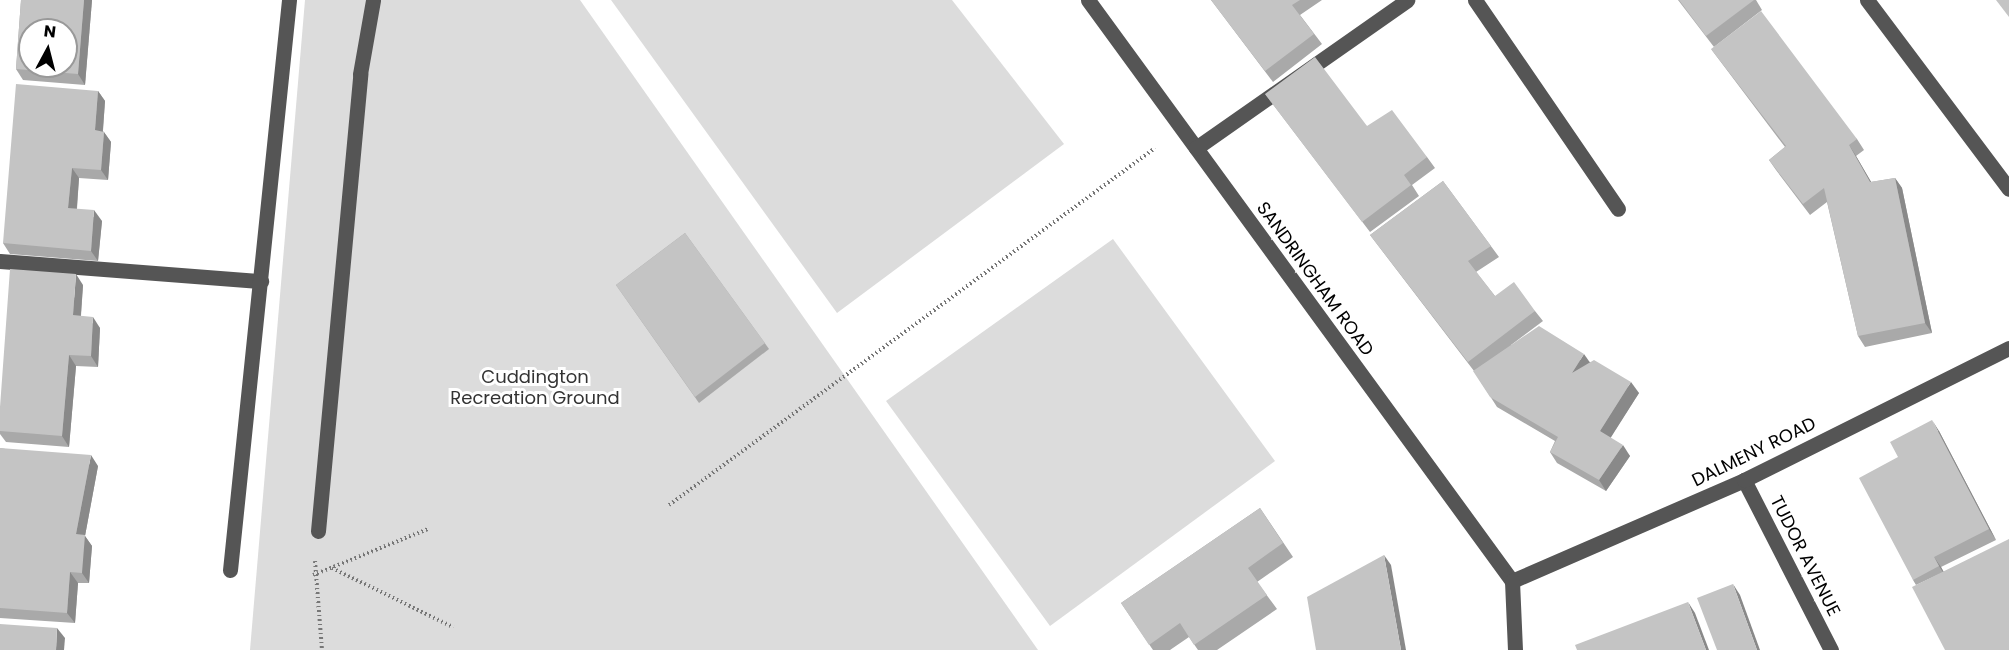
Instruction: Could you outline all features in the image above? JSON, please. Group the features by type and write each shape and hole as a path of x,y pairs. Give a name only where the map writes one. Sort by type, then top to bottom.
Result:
{"street":[{"path":"230,570 289,0"},
{"path":"318,531 360,74 373,0"},
{"name":"SANDRINGHAM ROAD","path":"1088,0 1512,581"},
{"path":"1196,148 1407,0"},
{"path":"1868,0 2009,189"},
{"path":"1481,2 1618,209"},
{"path":"0,261 261,281"},
{"name":"DALMENY ROAD","path":"1512,581 1744,480 2009,348"},
{"name":"TUDOR AVENUE","path":"1744,480 1831,650"},
{"path":"1512,581 1515,650"}],"path":[{"path":"669,505 1182,128"},
{"path":"313,575 428,529"},
{"path":"318,531 313,575 322,650"},
{"path":"332,568 453,627"}],"green space":[{"name":"Cuddington Recreation Ground","path":"305,0 580,0 1038,650 250,650"},
{"path":"611,0 952,0 1064,144 837,313"},
{"path":"1113,239 1275,461 1050,626 886,401"}],"building":[{"path":"21,0 84,0 78,74 78,18 20,18"},
{"path":"1211,0 1300,0 1292,5 1314,34 1265,71"},
{"path":"1679,0 1754,0 1706,36"},
{"path":"1996,0 2009,0 2009,17"},
{"path":"1761,11 1857,139 1849,145 1870,182 1895,178 1925,323 1858,336 1824,188 1803,204 1769,160 1786,146 1711,49"},
{"path":"18,41 18,69 16,69"},
{"path":"1315,57 1367,126 1392,110 1427,157 1404,175 1411,185 1362,222 1265,94"},
{"path":"16,84 98,91 95,130 104,132 101,170 72,168 68,208 94,210 91,251 3,243"},
{"path":"1443,181 1491,246 1468,261 1495,296 1514,282 1535,311 1468,362 1370,235"},
{"path":"685,233 765,343 695,397 616,285"},
{"path":"10,269 76,274 73,315 93,317 91,356 69,355 62,436 0,431"},
{"path":"1539,326 1584,354 1572,373 1594,360 1631,382 1600,431 1623,445 1599,480 1550,452 1558,437 1490,397 1473,371"},
{"path":"1932,420 1989,529 1934,557 1939,566 1913,580 1859,478 1898,457 1890,442"},
{"path":"0,448 91,455 76,534 85,535 82,573 70,572 67,613 0,608"},
{"path":"1260,508 1283,543 1248,568 1267,595 1194,645 1180,623 1149,645 1121,603"},
{"path":"2009,539 2009,650 1945,650 1912,587"},
{"path":"1384,555 1401,650 1316,650 1307,597"},
{"path":"1733,584 1757,650 1717,650 1697,598"},
{"path":"1688,602 1706,650 1577,650 1575,645"},
{"path":"0,624 57,628 56,650 0,650"}]}
